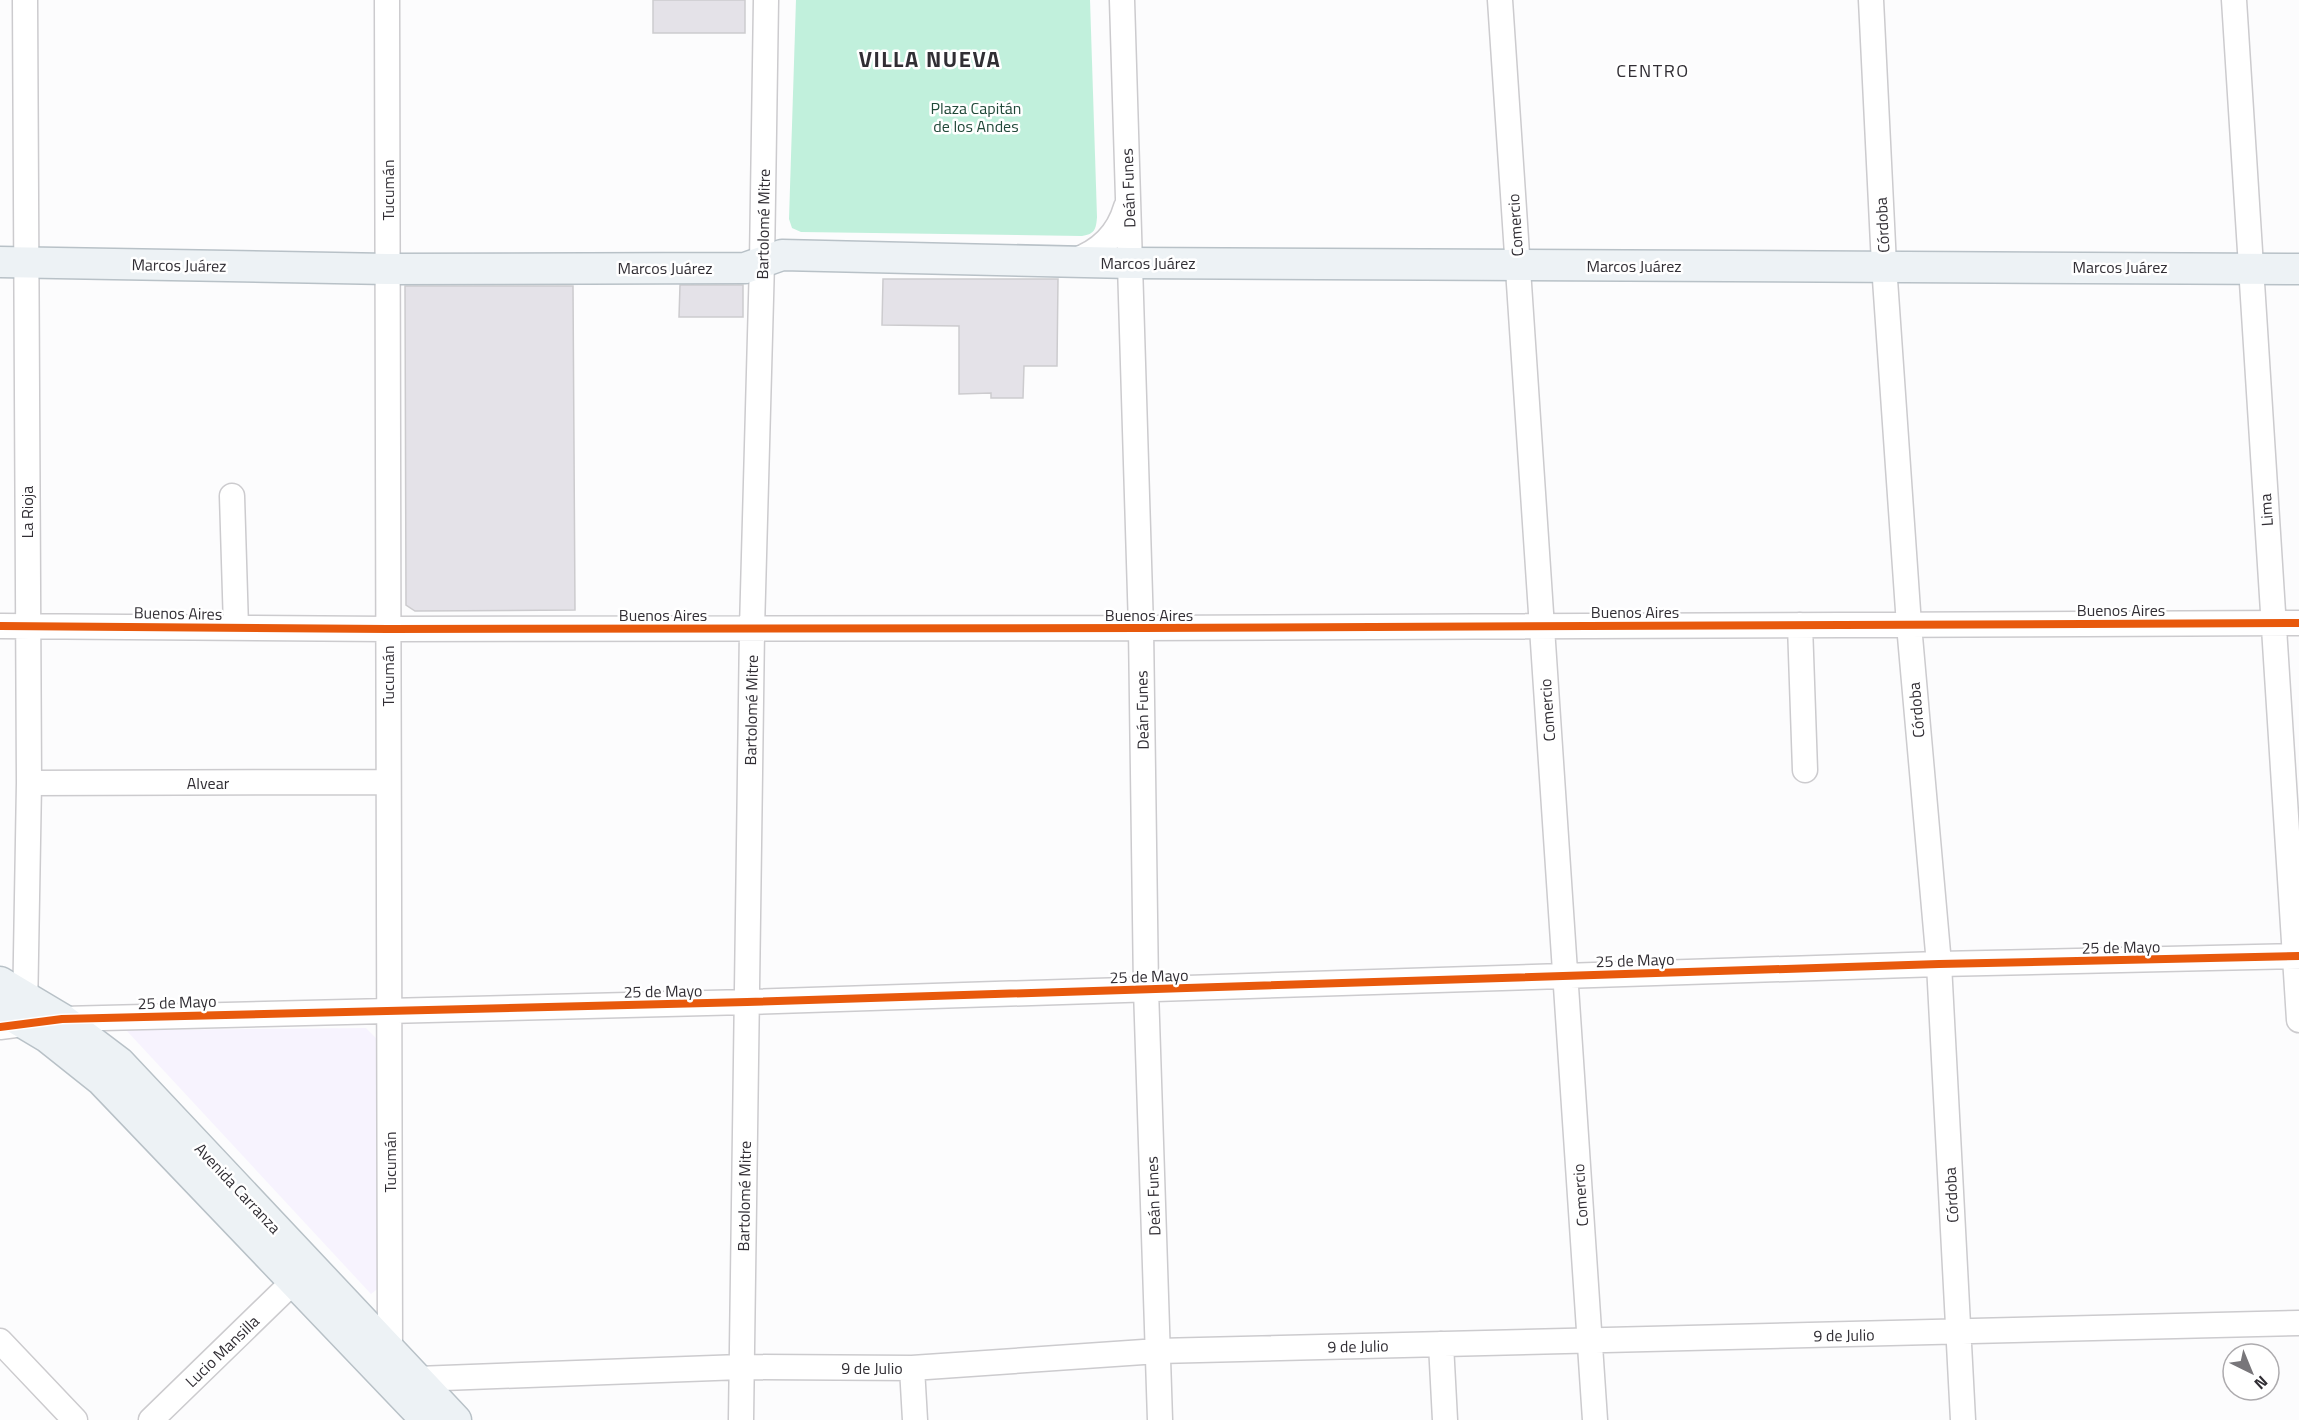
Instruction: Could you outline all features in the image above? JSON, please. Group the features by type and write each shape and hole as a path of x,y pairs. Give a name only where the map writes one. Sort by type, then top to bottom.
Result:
{"main road":[{"name":"Marcos Juárez","path":"13,262 388,269 745,268 782,255 1068,263 2299,268"},
{"name":"Avenida Carranza","path":"0,982 13,1014 75,1058 101,1080 410,1399 426,1420"},
{"name":"Avenida Carranza","path":"13,1014 62,1019 120,1063 390,1351 410,1399 456,1420"}],"street":[{"name":"La Rioja","path":"13,1014 29,783 27,625 13,262 25,0"},
{"name":"Tucumán","path":"387,0 390,1351"},
{"name":"Bartolomé Mitre","path":"741,1420 752,628 762,262 766,0"},
{"name":"Deán Funes","path":"1122,0 1141,628 1146,990 1160,1420"},
{"name":"Comercio","path":"1500,0 1595,1420"},
{"name":"Córdoba","path":"1871,0 1884,265 1909,625 1939,964 1963,1420"},
{"name":"Lima","path":"2234,0 2273,622 2297,956 2299,1020"},
{"path":"1068,263 1084,258 1104,246 1118,227 1128,201"},
{"path":"232,496 236,627"},
{"name":"Buenos Aires","path":"0,626 388,629 2299,623"},
{"path":"1800,626 1805,770"},
{"name":"Alvear","path":"29,783 388,782"},
{"name":"25 de Mayo","path":"62,1019 747,1002 1939,964 2297,956"},
{"name":"Lucio Mansilla","path":"151,1420 294,1281"},
{"name":"9 de Julio","path":"410,1399 741,1367 912,1368 1158,1351 2299,1323"},
{"path":"0,1341 75,1420"},
{"path":"1441,1344 1445,1420"},
{"path":"912,1368 915,1420"}],"shaded area":[{"path":"366,1028 377,1039 380,1287 371,1294 126,1030"}],"green space":[{"name":"Plaza Capitán de los Andes","path":"796,0 1090,0 1097,217 1094,230 1082,236 801,232 792,228 789,219"}],"building":[{"path":"653,0 745,0 745,33 653,33"},
{"path":"883,279 1058,279 1057,366 1024,366 1023,398 991,398 991,393 959,394 959,326 882,325"},
{"path":"680,285 743,285 743,317 679,317"},
{"path":"405,286 573,286 575,610 415,611 406,605"}],"cycle path":[{"path":"0,626 388,629 2299,623"},
{"path":"0,1027 62,1019 747,1002 1939,964 2299,956"}],"district":[{"name":"VILLA NUEVA","path":"930,59"},
{"name":"CENTRO","path":"1653,70"}]}
